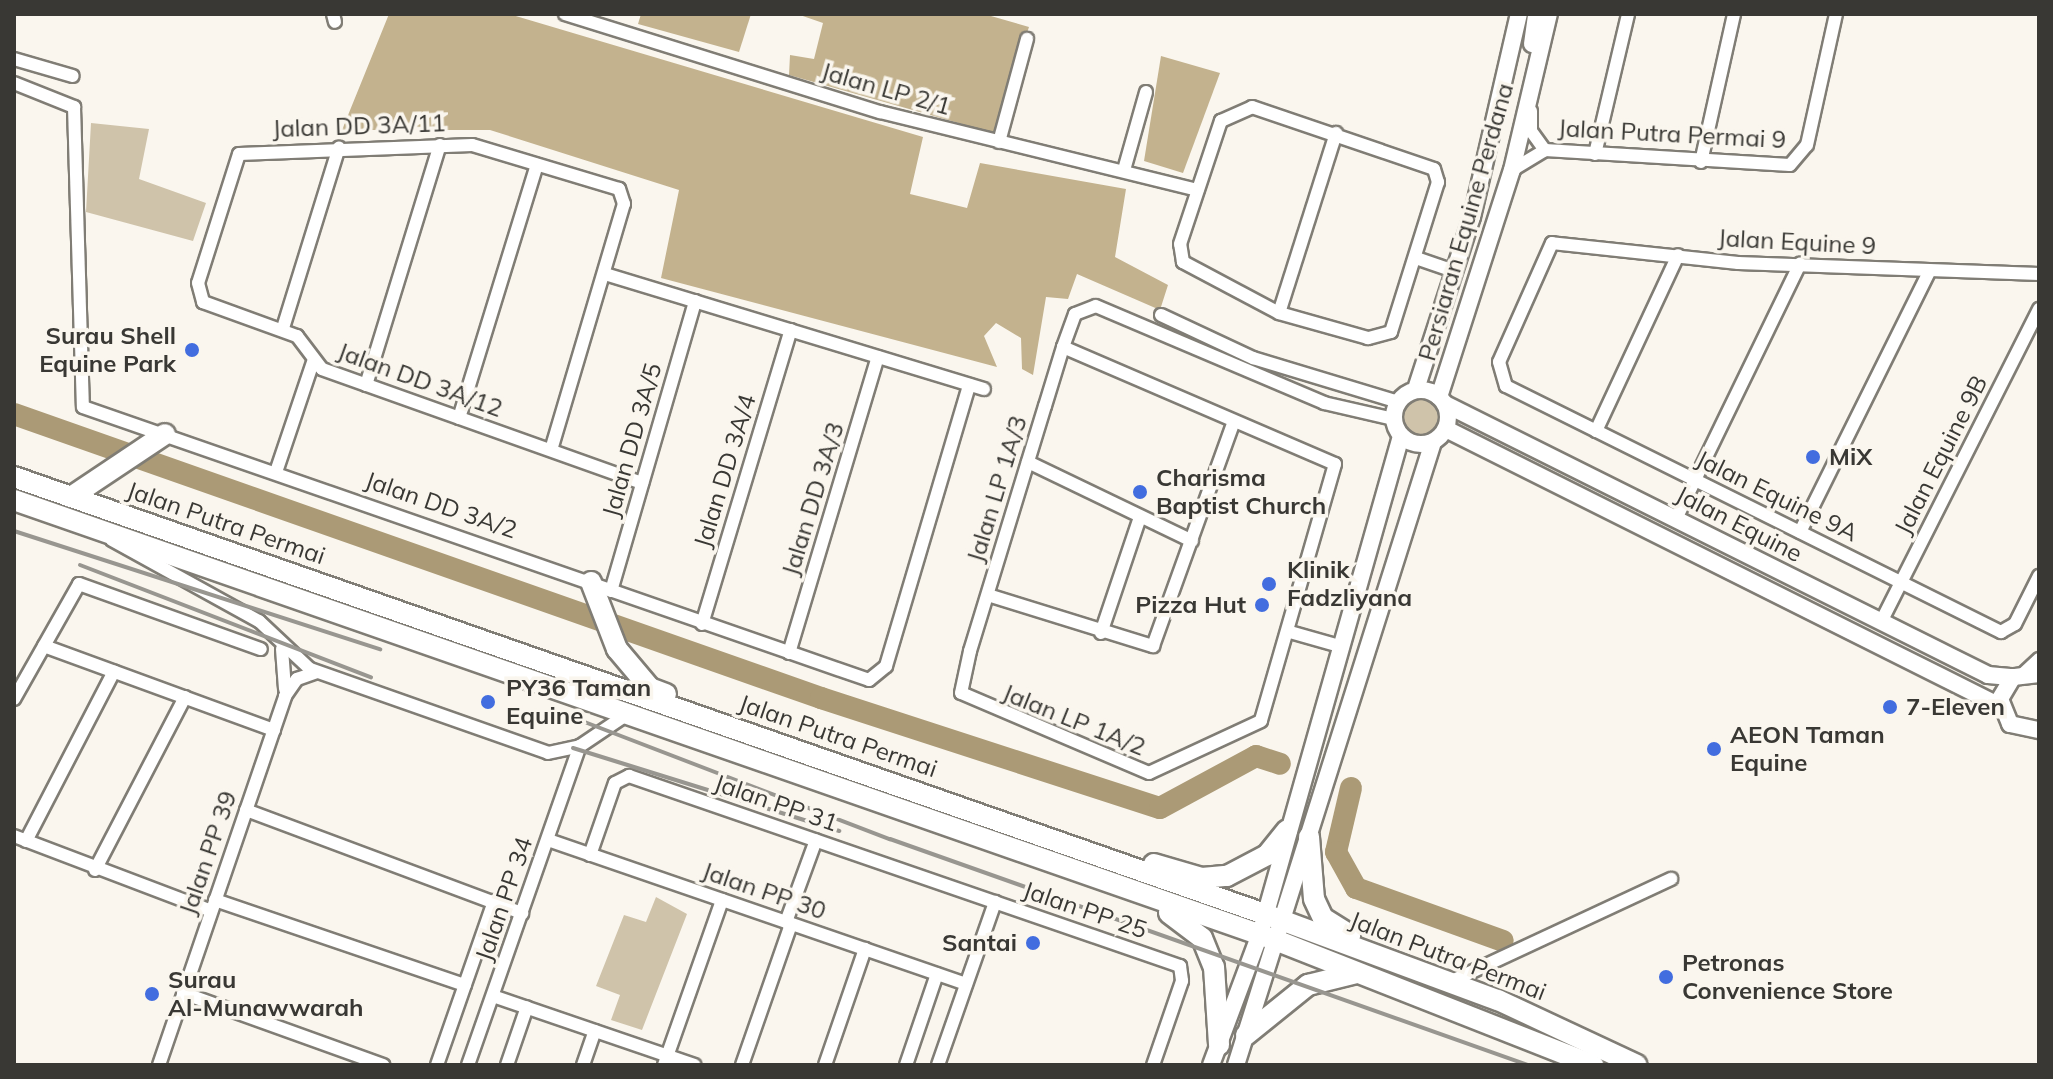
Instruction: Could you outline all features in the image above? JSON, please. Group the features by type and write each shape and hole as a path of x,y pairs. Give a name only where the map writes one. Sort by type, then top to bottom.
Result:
{"main road":[{"path":"71,497 159,439"},
{"name":"Jalan Putra Permai","path":"14,477 1061,842 1272,928 1365,974 1593,1065"},
{"name":"Jalan Putra Permai","path":"14,500 1145,898 1272,928 1416,970 1637,1065"},
{"path":"601,591 617,649 650,688 817,757"},
{"path":"1061,842 1202,878 1250,866 1287,830"},
{"path":"1309,837 1310,884 1323,918 1416,970"},
{"path":"1145,898 1202,938 1217,983 1219,1045"},
{"path":"1246,1035 1308,985 1335,973 1365,974"}],"street":[{"name":"Jalan LP 2/1","path":"565,14 999,142 1198,190"},
{"name":"Persiaran Equine Perdana","path":"1416,389 1454,271 1519,14"},
{"path":"1532,90 1536,14"},
{"name":"Persiaran Equine Perdana","path":"1442,400 1512,170 1549,14"},
{"path":"1595,154 1628,14"},
{"path":"1701,162 1734,14"},
{"name":"Jalan Putra Permai 9","path":"1532,90 1531,131 1545,150 1701,162 1790,165 1803,157 1836,14"},
{"path":"999,142 1027,39"},
{"path":"14,59 73,76"},
{"name":"Jalan DD 3A/2","path":"14,83 74,107 83,407 159,439 276,472 601,591 869,680 886,666 969,385"},
{"path":"1124,170 1146,92"},
{"path":"1252,107 1336,133 1423,160 1438,182 1395,326 1383,336 1279,313 1194,273 1180,244 1221,121 1252,107"},
{"path":"1279,313 1336,133"},
{"path":"366,385 440,145"},
{"name":"Jalan DD 3A/11","path":"283,328 207,306 200,297 198,283 239,154 339,147 472,145 537,165 623,194 605,274"},
{"path":"283,328 339,147"},
{"path":"1512,170 1545,150"},
{"path":"459,418 537,165"},
{"name":"Jalan Equine 9","path":"1501,349 1552,243 1800,264 2039,274"},
{"path":"1596,431 1678,255"},
{"path":"1416,258 1454,271"},
{"path":"1676,519 1800,264"},
{"path":"1800,532 1930,270"},
{"path":"551,450 605,274 984,389"},
{"name":"Jalan DD 3A/5","path":"601,591 642,483 695,301"},
{"name":"Jalan LP 1A/3","path":"967,700 962,682 1075,314 1096,306 1324,403 1394,419"},
{"name":"Jalan Equine 9B","path":"1881,622 2039,309"},
{"path":"1161,315 1253,358 1399,402"},
{"name":"Jalan DD 3A/12","path":"283,328 313,362 366,385 642,483"},
{"name":"Jalan DD 3A/4","path":"702,624 791,330"},
{"path":"988,595 1101,633 1153,646 1233,424 1063,347"},
{"name":"Jalan Equine 9A","path":"1501,349 1506,386 2001,632 2015,624 2039,576"},
{"name":"Jalan DD 3A/3","path":"789,653 878,357"},
{"path":"276,472 313,362"},
{"path":"1211,1065 1272,928 1309,837 1440,436 1442,400 1416,389 1399,402 1394,419 1401,436 1343,647 1287,830 1272,928 1236,1065"},
{"name":"Jalan Equine","path":"1442,400 1988,675 2025,675"},
{"name":"Jalan LP 1A/2","path":"967,700 1154,773 1261,721 1337,475 1329,459 1233,424"},
{"path":"1401,436 1440,436"},
{"name":"Jalan Equine","path":"1440,436 2000,706 2015,728 2039,730"},
{"path":"1028,462 1192,541"},
{"path":"1101,633 1140,517"},
{"path":"90,525 274,634 297,662 317,672 548,753 580,746 626,715"},
{"path":"14,699 76,585 261,649"},
{"path":"1290,632 1343,647"},
{"path":"274,634 289,671 285,696"},
{"path":"44,646 274,730"},
{"path":"2000,706 2039,659"},
{"path":"114,671 20,838 95,870 465,985"},
{"path":"285,696 297,679 317,672"},
{"name":"Jalan PP 39","path":"159,1065 285,696"},
{"path":"95,870 185,697"},
{"name":"Jalan PP 34","path":"468,1065 580,746"},
{"name":"Jalan PP 31","path":"590,855 615,783 629,776 995,902"},
{"path":"246,810 522,913"},
{"name":"Jalan PP 30","path":"548,840 966,984"},
{"path":"742,1065 816,840"},
{"path":"1449,982 1671,879"},
{"path":"666,1060 722,900"},
{"path":"437,1065 494,901"},
{"name":"Jalan PP 25","path":"938,1065 995,902 1180,966 1182,981 1153,1065"},
{"path":"825,1065 865,949"},
{"path":"906,1065 937,974"},
{"path":"183,993 383,1065"},
{"path":"493,996 595,1031 666,1060 694,1065"},
{"path":"507,1065 527,1007"},
{"path":"583,1065 595,1031"}],"shaded area":[{"path":"389,14 509,14 923,137 910,194 967,208 980,163 1126,189 1115,257 1168,285 1160,310 1077,274 1068,299 1046,297 1033,375 1022,369 1021,338 996,323 984,336 997,367 661,278 679,190 490,130 342,130"},
{"path":"641,14 751,14 739,52 638,24"},
{"path":"797,14 984,14 1029,27 994,133 789,75 790,55 814,59 823,23"},
{"path":"1161,56 1220,73 1183,173 1144,161"},
{"path":"91,123 149,129 139,179 206,203 193,241 86,212"},
{"path":"1421,399 1435,404 1440,418 1435,432 1421,437 1407,432 1402,418 1407,404"},
{"path":"656,897 687,914 642,1030 611,1020 620,995 596,986 624,915 646,922"}],"waterway":[{"path":"14,414 821,698 1160,808 1256,756 1280,764"},
{"path":"1351,788 1336,852 1356,888 1503,941"}],"railway":[{"path":"14,531 380,649"},
{"path":"80,565 371,677"},
{"path":"582,721 890,839 1528,1065"},
{"path":"573,748 839,831"}],"place":[{"name":"Surau Shell Equine Park","path":"192,350"},
{"name":"MiX","path":"1813,457"},
{"name":"Charisma Baptist Church","path":"1140,492"},
{"name":"Klinik Fadzliyana","path":"1269,584"},
{"name":"Pizza Hut","path":"1262,605"},
{"name":"PY36 Taman Equine","path":"488,702"},
{"name":"7-Eleven","path":"1890,707"},
{"name":"AEON Taman Equine","path":"1714,749"},
{"name":"Santai","path":"1033,943"},
{"name":"Petronas Convenience Store","path":"1666,977"},
{"name":"Surau Al-Munawwarah","path":"152,994"}]}
